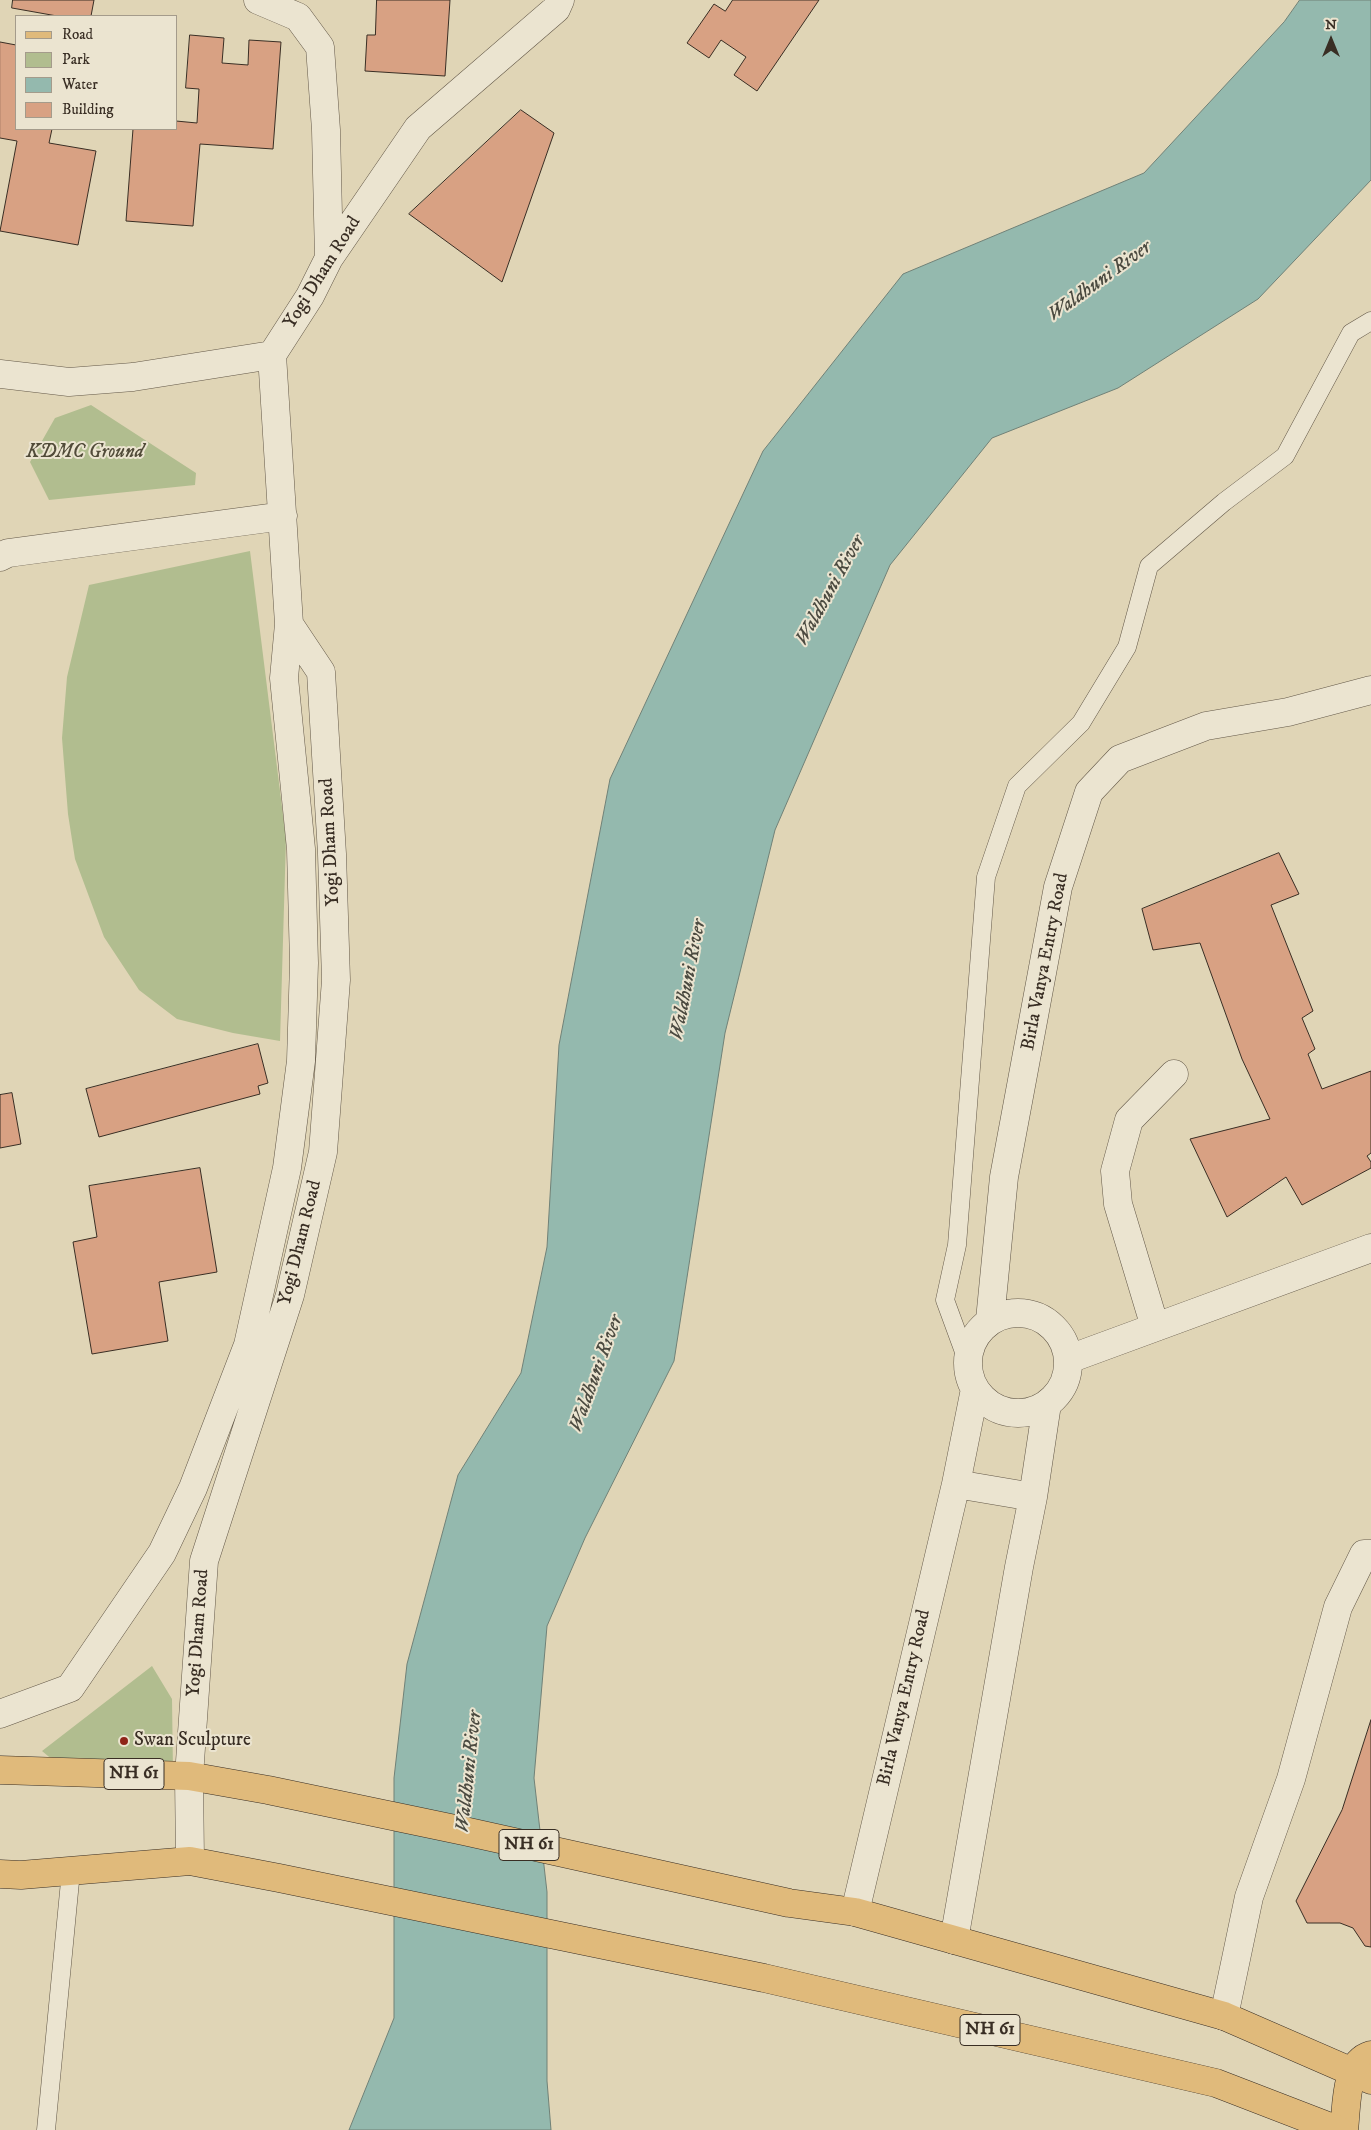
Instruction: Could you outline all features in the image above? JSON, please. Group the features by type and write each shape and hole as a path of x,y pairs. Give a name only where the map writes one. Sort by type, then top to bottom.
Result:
{"main road":[{"name":"NH 61","path":"0,1770 189,1776 268,1790 789,1903 855,1912 1224,2016 1365,2069"},
{"name":"NH 61","path":"0,1874 71,1871 190,1861 279,1878 764,1978 1216,2083 1338,2130"},
{"path":"1344,2130 1365,2069"}],"street":[{"path":"258,0 298,17 320,46 326,130 329,258"},
{"name":"Yogi Dham Road","path":"0,1714 70,1688 162,1553 192,1488 248,1345 287,1168 301,1061 304,963 301,849 284,678 289,624 272,355 310,296 329,258 418,128 556,8 560,0"},
{"path":"0,374 69,382 133,377 272,355"},
{"path":"0,557 8,553 283,516"},
{"name":"Yogi Dham Road","path":"190,1861 189,1776 204,1561 290,1295 323,1152 336,980 332,854 321,672 289,624"},
{"name":"Birla Vanya Entry Road","path":"990,1320 1004,1177 1058,887 1090,792 1120,759 1206,726 1288,712 1371,690"},
{"path":"1155,1327 1118,1204 1115,1170 1129,1120 1174,1074"},
{"path":"1069,1359 1371,1248"},
{"path":"1024,1312 1041,1317 1055,1327 1065,1342 1069,1359 1068,1376 1060,1392 1047,1404 1031,1412 1013,1413 998,1409 985,1401 974,1389 967,1360 970,1344 990,1320 1006,1313 1024,1312"},
{"name":"Birla Vanya Entry Road","path":"855,1912 956,1484 974,1389"},
{"path":"954,1940 1017,1576 1033,1497 1047,1404"},
{"path":"956,1484 1033,1497"},
{"path":"1224,2016 1249,1897 1291,1779 1338,1607 1364,1554 1371,1554"}],"lane":[{"path":"967,1360 946,1300 957,1245 986,877 1017,786 1080,723 1127,647 1149,566 1224,502 1285,456 1351,333 1371,321"},
{"path":"46,2130 71,1871"}],"green space":[{"name":"KDMC Ground","path":"91,405 196,473 195,485 49,500 30,462 55,418"},
{"path":"250,551 286,839 280,1041 233,1033 177,1019 139,990 104,937 75,859 68,814 62,738 67,677 89,585"},
{"name":"Swan Sculpture","path":"152,1666 172,1699 173,1772 60,1766 42,1751"}],"water":[{"name":"Waldhuni River","path":"1300,0 1371,0 1371,180 1258,299 1118,388 992,438 890,565 775,830 725,1033 674,1361 585,1538 547,1626 534,1778 547,1892 547,2081 551,2130 349,2130 394,2018 394,1778 407,1664 458,1475 521,1373 547,1247 559,1045 610,779 763,451 903,274 1144,173 1284,22"}],"building":[{"path":"13,0 94,0 91,15 51,15 12,8"},
{"path":"377,0 450,0 445,76 365,71 367,35 375,35"},
{"path":"733,0 819,0 757,91 734,75 746,57 721,40 709,58 687,43 714,4 725,11"},
{"path":"190,35 224,38 222,63 248,65 249,40 281,42 273,149 200,144 193,226 126,221 133,130 178,130 178,121 197,123 199,89 186,88"},
{"path":"0,42 15,45 15,130 52,130 49,143 96,151 78,245 0,231 17,141 0,138"},
{"path":"521,110 554,133 502,282 409,214"},
{"path":"1279,853 1299,894 1271,905 1313,1011 1302,1018 1315,1049 1308,1054 1322,1089 1371,1071 1371,1153 1367,1156 1371,1162 1371,1168 1302,1205 1286,1177 1227,1217 1190,1139 1270,1119 1242,1059 1200,943 1153,950 1142,909"},
{"path":"258,1044 268,1083 258,1086 260,1094 99,1137 86,1089"},
{"path":"12,1093 21,1144 0,1148 0,1095"},
{"path":"200,1168 217,1272 159,1282 168,1341 92,1354 73,1242 97,1237 89,1186"},
{"path":"1371,1720 1371,1947 1365,1946 1353,1928 1340,1923 1307,1923 1296,1901 1342,1810"}],"place":[{"name":"Swan Sculpture","path":"124,1741"}]}
